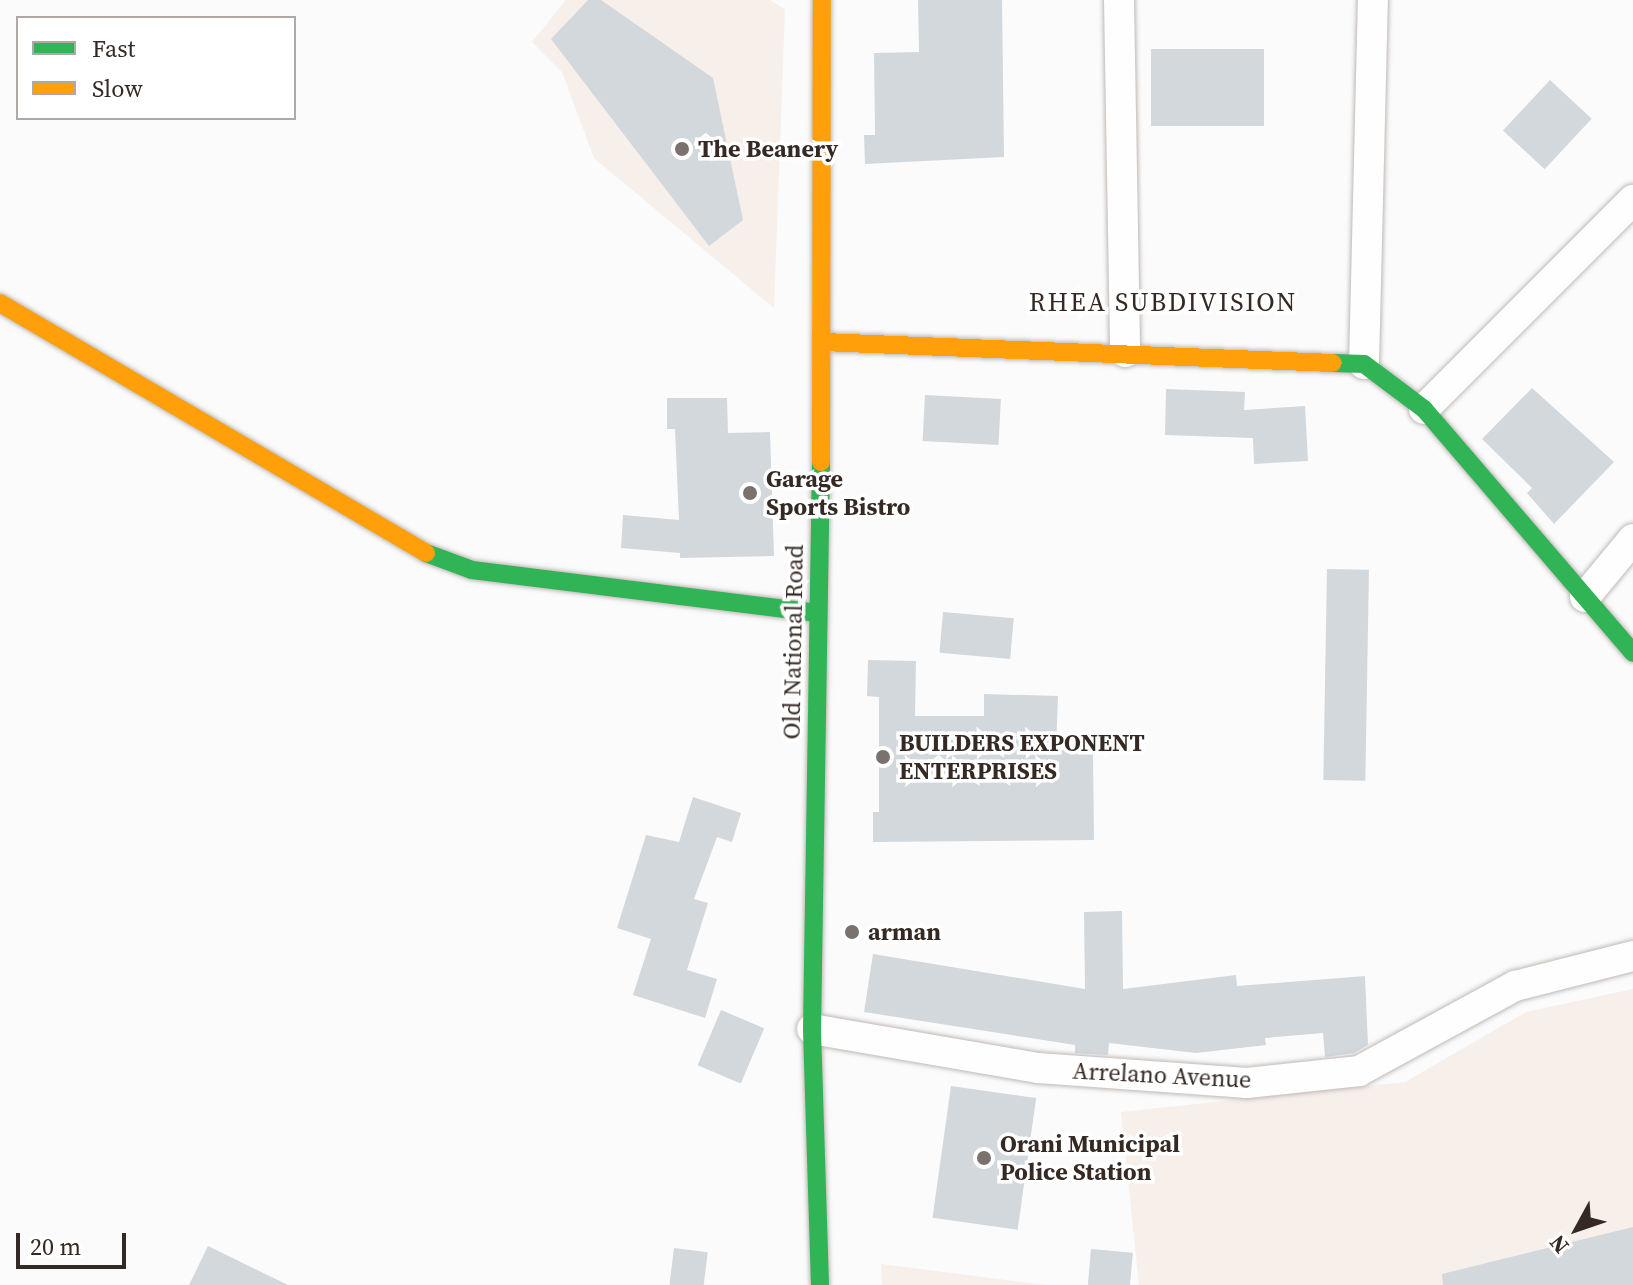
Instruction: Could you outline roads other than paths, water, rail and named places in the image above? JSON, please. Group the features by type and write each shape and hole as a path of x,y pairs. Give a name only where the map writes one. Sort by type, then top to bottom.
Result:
{"street":[{"name":"Old National Road","path":"820,1285 812,1029 823,342 822,0"},
{"path":"1119,0 1125,352"},
{"path":"1364,364 1373,0"},
{"path":"1424,409 1633,200"},
{"path":"0,303 411,547 472,570 817,613"},
{"path":"823,342 1364,364 1424,409 1633,653"},
{"path":"1585,597 1633,539"},
{"name":"Arrelano Avenue","path":"812,1029 1038,1068 1247,1083 1359,1071 1515,986 1633,956"}],"place":[{"name":"The Beanery","path":"682,149"},
{"name":"Garage Sports Bistro","path":"750,493"},
{"name":"BUILDERS EXPONENT ENTERPRISES","path":"883,757"},
{"name":"arman","path":"852,932"},
{"name":"Orani Municipal Police Station","path":"984,1158"}],"district":[{"name":"RHEA SUBDIVISION","path":"1163,303"}]}
